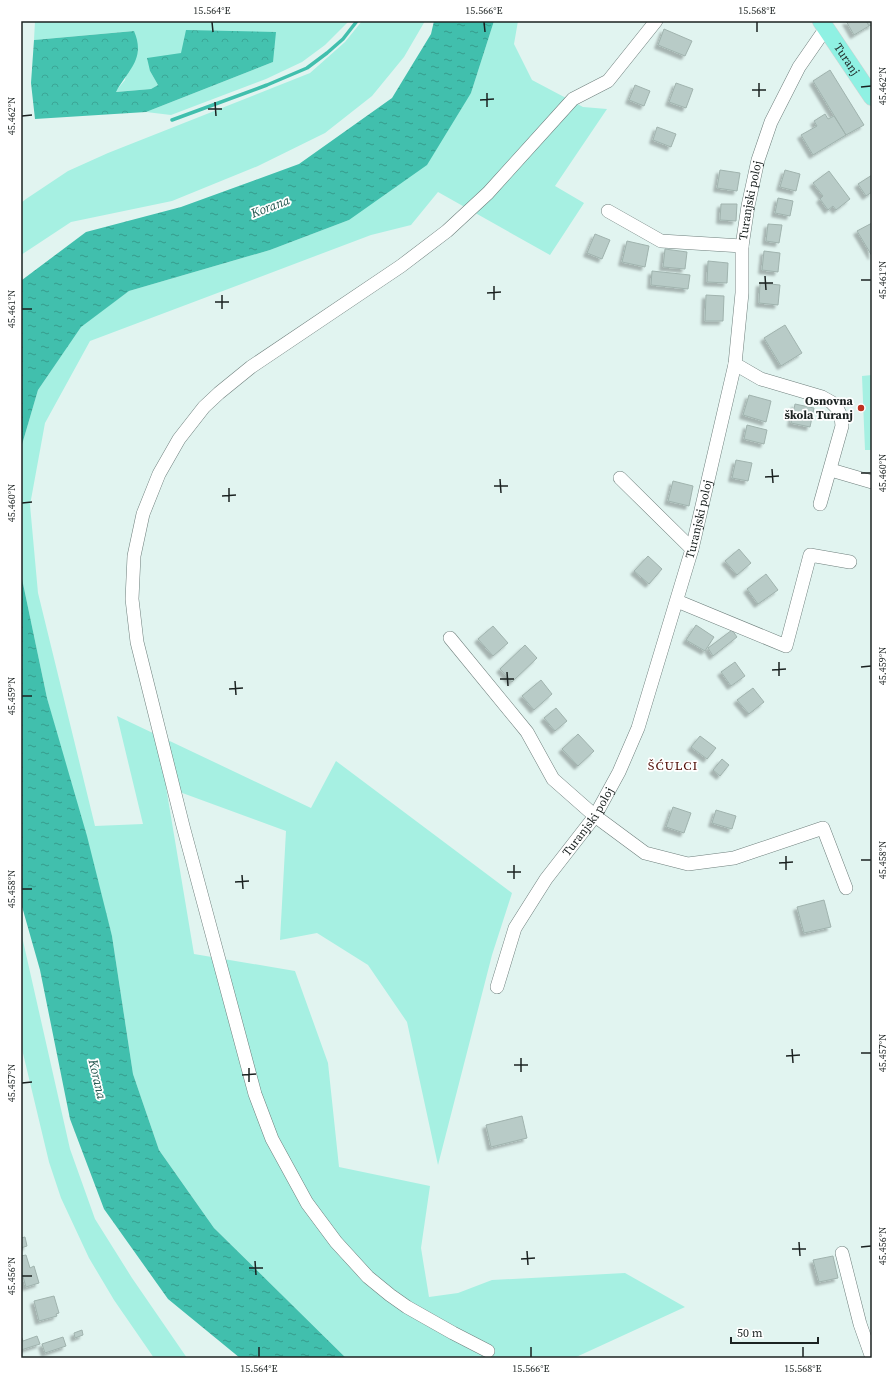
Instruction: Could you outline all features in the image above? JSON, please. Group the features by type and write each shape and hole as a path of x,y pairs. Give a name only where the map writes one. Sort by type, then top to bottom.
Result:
{"main road":[{"name":"Turanj","path":"824,25 872,97"}],"street":[{"path":"488,1350 453,1333 407,1307 368,1277 336,1242 307,1203 272,1139 255,1094 183,826 137,642 132,599 134,556 143,514 159,474 179,439 204,407 234,379 401,266 447,230 488,193 574,99 608,81 656,21"},
{"name":"Turanjski poloj","path":"497,987 515,928 546,879 595,816 619,772 638,728 692,549 735,364 742,293 742,246 748,206 758,160 771,122 799,68 824,25"},
{"path":"608,211 661,241 742,246"},
{"path":"735,364 761,378 822,398 837,408 841,416 842,426 831,470 820,504"},
{"path":"831,470 872,482"},
{"path":"620,478 692,549"},
{"path":"677,602 786,646 810,555 850,562"},
{"path":"450,638 527,732 553,780 595,816 645,853 688,864 734,858 823,828 846,888"},
{"path":"842,1253 860,1324 872,1358"}],"shaded area":[{"path":"35,21 349,21 325,45 302,62 266,79 171,115 146,112 273,62 181,53 150,71 158,85 151,89 115,92 125,80 133,31 34,40"},
{"path":"362,21 425,21 404,57 372,96 325,133 258,166 172,201 71,222 21,255 21,203 26,199 68,171 108,153 310,73 345,42"},
{"path":"494,21 518,21 514,44 532,80 583,107 607,109 555,186 584,203 550,255 438,192 411,225 371,235 90,341 45,423 30,505 38,593 95,826 143,824 117,716 311,808 336,761 512,893 492,955 438,1165 407,1022 368,965 317,933 280,940 286,831 166,787 194,954 295,971 328,1063 339,1167 430,1186 421,1248 429,1297 458,1293 492,1280 625,1273 685,1307 574,1358 346,1358 214,1228 159,1150 133,1074 112,936 47,698 21,574 21,448 38,390 81,326 129,291 270,250 349,220 471,93"},
{"path":"872,375 872,450 865,450 862,376"},
{"path":"21,932 70,1149 95,1219 132,1278 187,1358 154,1358 114,1300 89,1258 61,1198 49,1162 21,1045"}],"green space":[{"path":"186,30 276,32 273,62 146,112 35,119 31,83 34,40 134,31 138,49 137,57 116,92 151,89 158,85 150,71 147,58 181,53"}],"water":[{"name":"Korana","path":"434,21 494,21 471,93 427,165 349,220 270,250 129,291 81,327 38,390 21,448 22,280 86,232 181,207 299,164 392,98 431,34"},
{"name":"Korana","path":"21,574 47,698 87,836 112,936 133,1074 159,1150 214,1228 346,1358 240,1358 168,1299 104,1209 70,1119 40,970 21,903"}],"building":[{"path":"846,21 866,21 869,26 854,35"},
{"path":"866,21 872,21 872,25 870,26"},
{"path":"664,29 692,41 685,56 658,45"},
{"path":"830,70 864,125 846,135 813,81"},
{"path":"676,83 693,89 686,108 669,102"},
{"path":"635,85 650,91 644,106 629,100"},
{"path":"825,114 828,119 834,116 846,135 813,155 801,135 817,126 814,121"},
{"path":"657,127 676,134 671,147 653,140"},
{"path":"720,170 740,173 737,191 717,188"},
{"path":"785,170 800,174 796,191 780,187"},
{"path":"829,171 850,199 836,210 833,206 828,210 820,199 823,196 813,183"},
{"path":"872,175 872,192 866,196 858,184"},
{"path":"778,198 793,201 790,216 775,213"},
{"path":"721,204 737,204 736,221 720,220"},
{"path":"872,223 872,256 857,231"},
{"path":"768,224 782,225 779,243 766,241"},
{"path":"595,234 610,240 602,259 587,253"},
{"path":"627,241 649,246 645,267 622,262"},
{"path":"665,249 687,252 685,269 663,267"},
{"path":"764,251 780,253 778,272 762,270"},
{"path":"708,261 728,263 727,283 707,282"},
{"path":"652,271 690,275 688,289 651,285"},
{"path":"760,283 780,285 778,305 759,303"},
{"path":"706,295 724,296 723,321 705,321"},
{"path":"785,325 802,353 781,366 764,338"},
{"path":"749,395 771,401 766,422 743,415"},
{"path":"795,404 814,408 810,427 791,423"},
{"path":"747,425 767,430 764,444 744,439"},
{"path":"736,460 752,463 748,481 732,478"},
{"path":"673,481 693,486 689,506 668,501"},
{"path":"739,549 751,563 737,575 725,561"},
{"path":"648,556 662,569 649,584 634,571"},
{"path":"766,574 778,590 758,604 747,589"},
{"path":"696,625 714,637 705,651 686,640"},
{"path":"493,626 508,643 493,656 478,639"},
{"path":"732,630 737,637 713,656 708,648"},
{"path":"525,645 537,658 512,682 500,669"},
{"path":"735,662 745,676 731,686 721,672"},
{"path":"541,680 552,694 534,710 522,696"},
{"path":"753,688 764,702 749,714 737,700"},
{"path":"556,708 567,721 555,731 544,718"},
{"path":"578,734 594,751 578,766 562,749"},
{"path":"700,736 716,748 707,759 691,747"},
{"path":"722,759 729,765 720,776 713,770"},
{"path":"673,807 691,813 684,833 666,827"},
{"path":"716,810 736,816 732,829 712,823"},
{"path":"824,900 831,927 804,933 797,907"},
{"path":"522,1116 527,1138 491,1147 486,1125"},
{"path":"25,1237 27,1246 21,1248 21,1238"},
{"path":"26,1255 30,1268 34,1266 39,1283 26,1287 21,1270 21,1256"},
{"path":"833,1256 838,1278 819,1282 813,1260"},
{"path":"54,1296 59,1313 56,1314 57,1316 39,1321 34,1301"},
{"path":"82,1330 83,1335 75,1338 74,1333"},
{"path":"21,1336 23,1341 37,1336 40,1344 21,1350"},
{"path":"63,1337 66,1346 45,1353 42,1344"}],"waterway":[{"path":"172,120 267,85 307,68 343,39 357,21"}],"place":[{"name":"Osnovna škola Turanj","path":"861,408"}],"district":[{"name":"ŠĆULCI","path":"673,765"}]}
